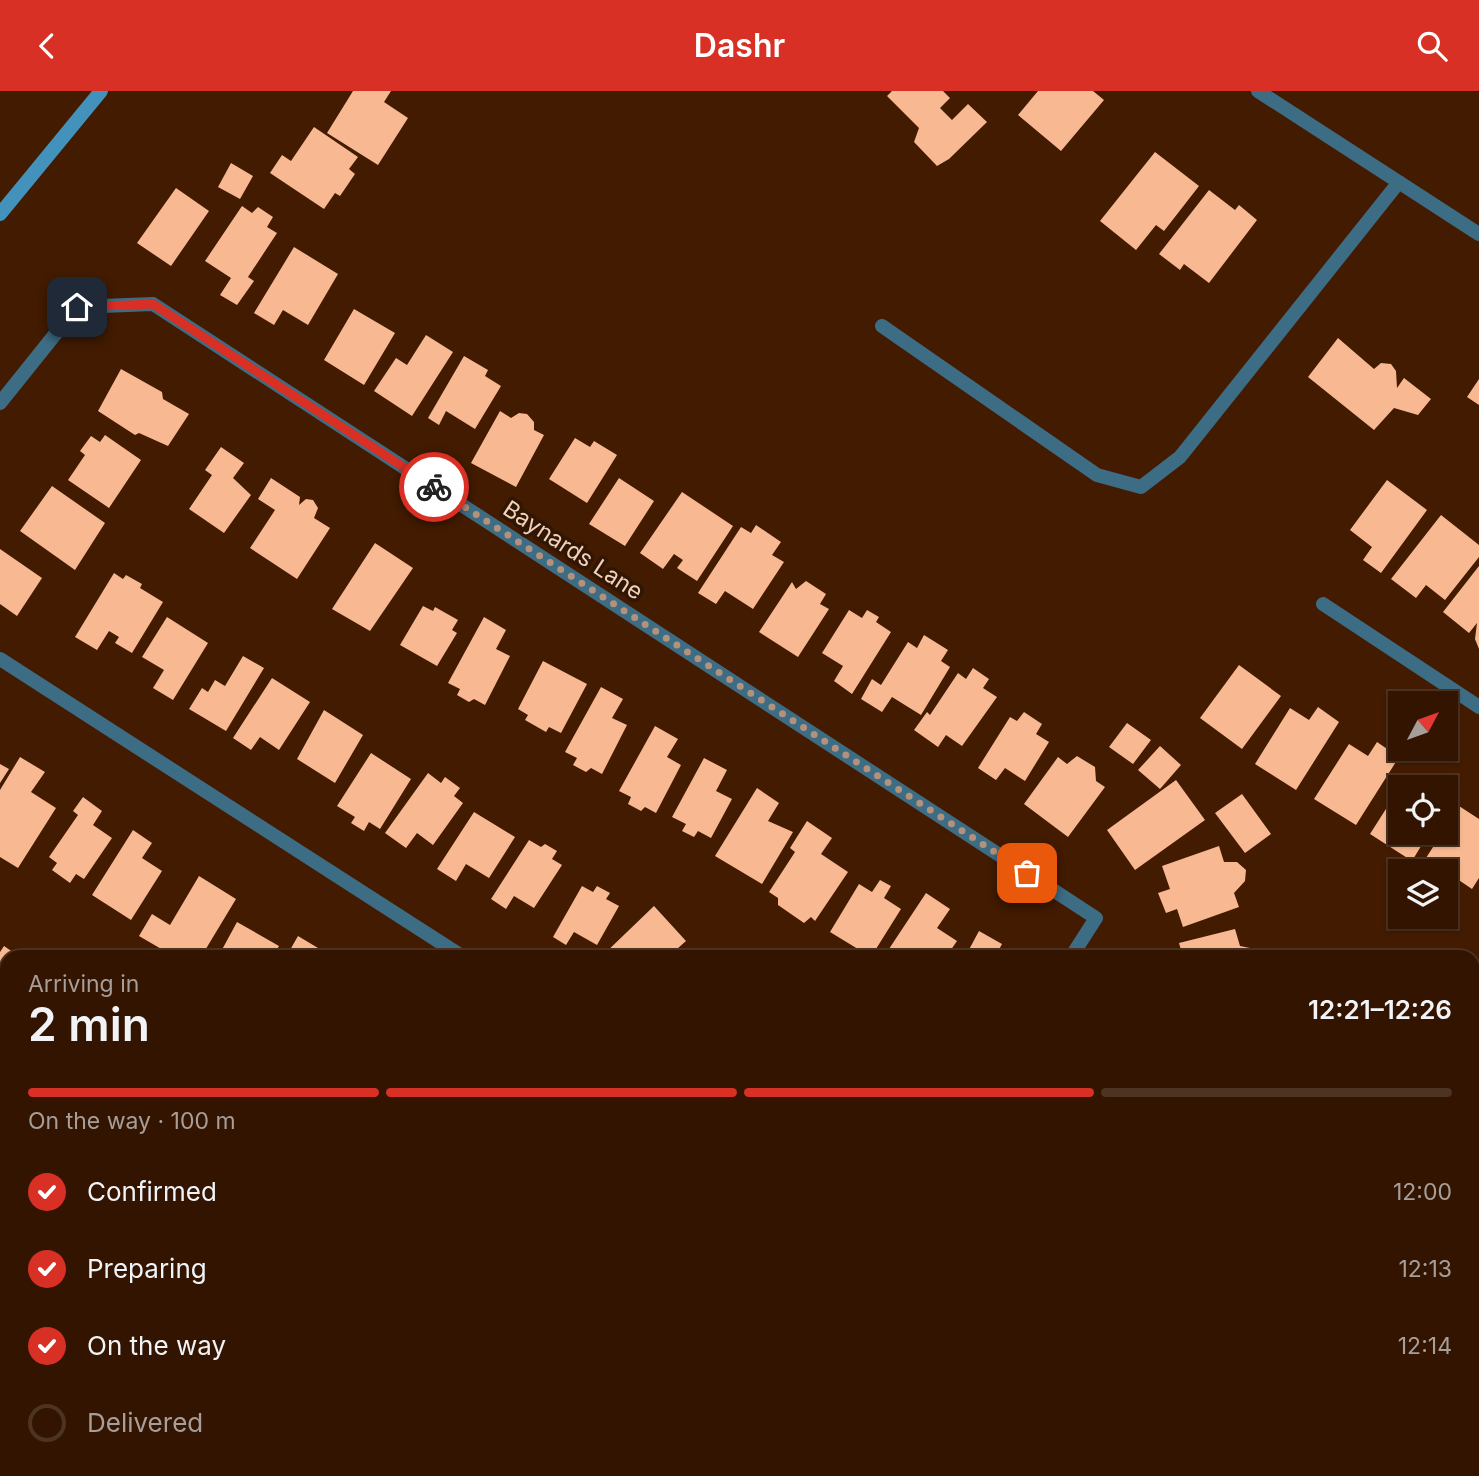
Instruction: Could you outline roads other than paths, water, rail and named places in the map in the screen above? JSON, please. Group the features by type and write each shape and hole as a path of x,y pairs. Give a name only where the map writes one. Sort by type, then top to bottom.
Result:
{"main road":[{"path":"0,214 102,91"}],"street":[{"path":"1258,91 1479,234"},
{"path":"883,326 1097,475 1141,487 1180,457 1399,182"},
{"name":"Baynards Lane","path":"0,403 77,307 153,304 1096,918 1075,950"},
{"path":"1323,604 1479,707"},
{"path":"0,659 452,950"}]}
